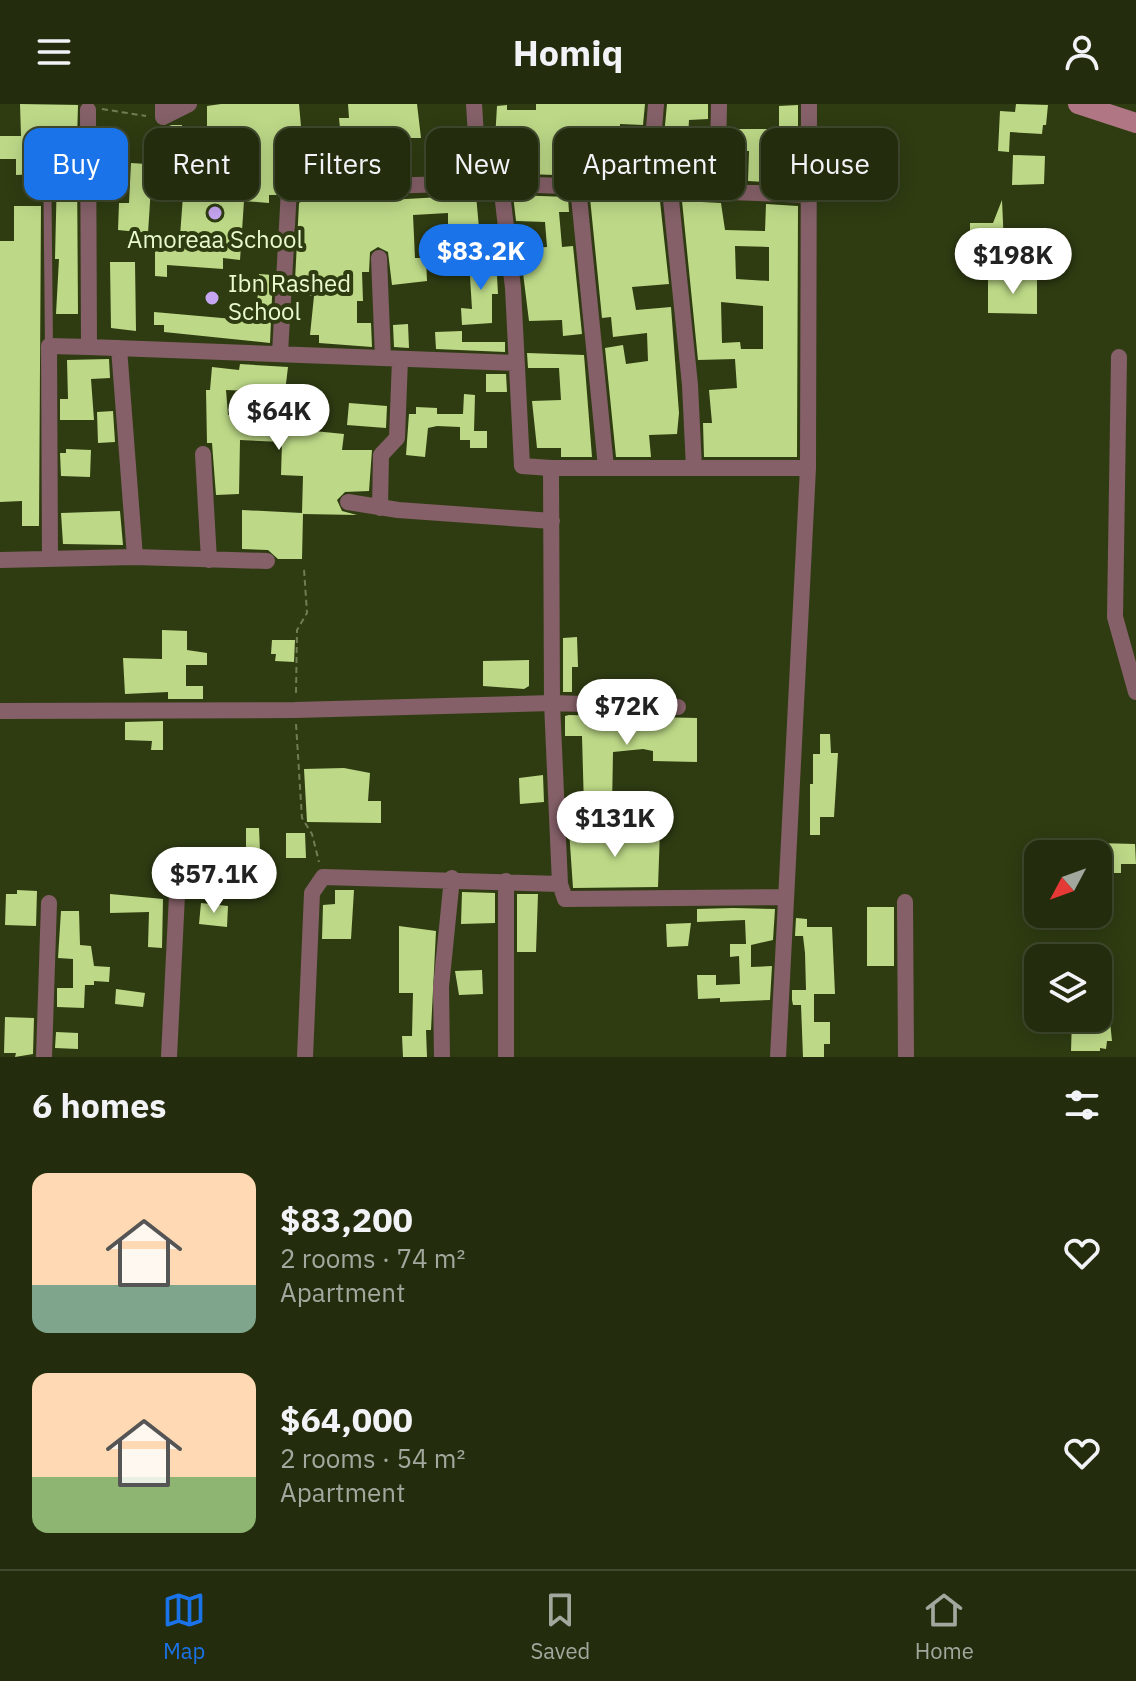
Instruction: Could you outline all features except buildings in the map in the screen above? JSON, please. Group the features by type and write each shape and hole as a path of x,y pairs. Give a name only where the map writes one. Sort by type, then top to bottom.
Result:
{"street":[{"path":"163,110 189,104"},
{"path":"474,104 476,128"},
{"path":"654,128 656,104"},
{"path":"719,104 719,128"},
{"path":"809,104 809,128"},
{"path":"1078,104 1136,123"},
{"path":"88,110 89,347"},
{"path":"280,354 289,189 426,185"},
{"path":"503,200 513,288 522,466 808,468"},
{"path":"579,200 606,467"},
{"path":"671,200 690,385 694,468"},
{"path":"778,1057 808,468 810,200"},
{"path":"379,258 383,358"},
{"path":"50,559 49,346 516,363"},
{"path":"119,348 135,557"},
{"path":"1119,357 1115,617 1136,692"},
{"path":"380,508 381,455 397,438 400,359"},
{"path":"203,454 209,560"},
{"path":"551,468 552,703 560,884 565,899 786,897"},
{"path":"348,502 380,508 552,521"},
{"path":"0,560 135,557 267,561"},
{"path":"0,711 295,710 552,703 678,707"},
{"path":"305,1057 312,893 323,877 452,878 560,884"},
{"path":"442,1057 441,987 452,878"},
{"path":"506,881 506,1057"},
{"path":"169,1057 177,895"},
{"path":"905,902 906,1057"},
{"path":"44,1057 49,903"}],"lane":[{"path":"48,200 49,346"}],"path":[{"path":"88,110 163,110"},
{"path":"304,569 307,613 297,630 295,710 302,818 312,834 323,877"}],"place":[{"name":"Amoreaa School","path":"215,213"},
{"name":"Ibn Rashed School","path":"212,298"}]}
